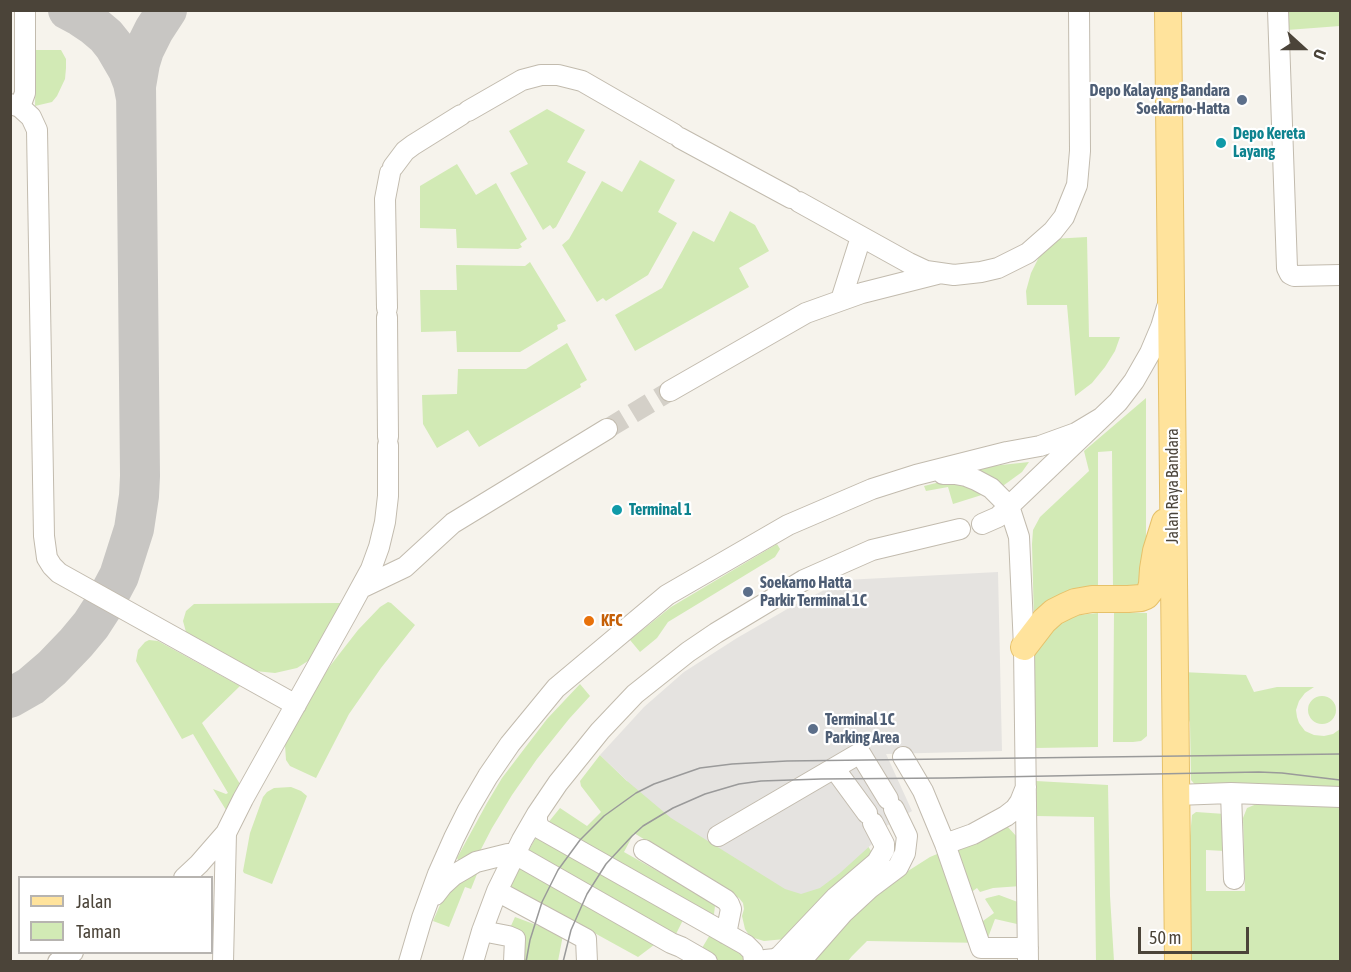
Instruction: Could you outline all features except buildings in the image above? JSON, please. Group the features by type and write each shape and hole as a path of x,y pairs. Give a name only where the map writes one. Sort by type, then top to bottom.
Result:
{"main road":[{"name":"Jalan Raya Bandara","path":"1168,10 1178,962"},
{"path":"1024,647 1054,612 1075,602 1146,596 1150,591 1156,551 1173,497"}],"street":[{"path":"25,10 26,86 25,93 15,105 31,117 37,130 44,548 47,558 51,566 59,573 296,705"},
{"path":"186,876 226,833 361,588 379,547 388,496 385,199 392,170 405,151 464,113 522,80 541,75 558,75 582,81 677,136 926,271 954,275 981,272 998,268 1029,253 1053,231 1064,217 1077,185 1080,167 1079,10"},
{"path":"1278,10 1287,268 1294,276 1341,275"},
{"path":"841,300 861,237"},
{"path":"670,391 806,313 862,293 940,273"},
{"path":"982,524 998,517 1118,402 1134,381 1150,353 1172,291"},
{"path":"410,962 422,918 438,874 468,810 510,744 556,688 667,595 788,525 872,489 915,475 1058,441 1101,418"},
{"path":"361,588 405,567 453,523 607,429"},
{"path":"903,757 923,791 945,844 981,948 1028,955 1027,784 1019,537 1009,506 991,488 966,476 955,474 915,475"},
{"path":"473,962 497,891 514,854 537,814 558,783 593,740 635,694 716,633 804,580 872,550 960,529"},
{"path":"718,836 860,753 891,804 907,836 906,853 898,867 870,888 843,913 800,962"},
{"path":"537,814 537,823 541,829 750,948 763,961 780,956 836,897 878,862 884,850 882,838 870,818 834,768"},
{"path":"945,844 973,834 1006,816 1020,802 1027,784"},
{"path":"1176,795 1231,793 1341,796"},
{"path":"1231,793 1234,879"},
{"path":"223,962 226,833"},
{"path":"422,918 441,886 454,875 476,862 514,854 694,954 711,926 731,909 729,904 644,850"},
{"path":"497,891 586,939 587,962"},
{"path":"482,931 515,939 514,962"},
{"path":"57,962 70,954"}],"green space":[{"path":"1286,11 1340,11 1340,26 1287,30"},
{"path":"36,50 61,50 66,59 66,68 65,79 57,96 52,102 35,106"},
{"path":"547,109 585,130 567,162 586,172 556,227 553,229 550,225 543,230 510,173 528,164 509,131"},
{"path":"640,160 675,180 658,212 677,223 648,275 606,301 603,298 597,302 562,245 569,239 602,181 622,192"},
{"path":"457,164 476,195 496,183 527,239 520,244 522,247 518,249 457,248 456,229 420,228 420,186"},
{"path":"730,211 755,225 769,251 739,268 749,287 635,351 615,315 662,288 693,231 714,242"},
{"path":"1087,237 1089,337 1120,337 1105,367 1092,383 1075,396 1067,305 1027,305 1026,291 1039,257 1052,239"},
{"path":"530,262 566,321 557,325 558,329 520,352 457,352 456,331 421,332 420,290 457,290 456,265 525,266"},
{"path":"567,343 587,380 580,384 581,387 479,447 468,430 437,448 423,424 422,395 457,394 458,369 526,369"},
{"path":"1146,398 1146,589 1113,592 1112,451 1098,452 1098,590 1034,622 1033,530 1040,517 1089,471 1084,451"},
{"path":"1029,462 1022,472 1000,488 972,469 974,468"},
{"path":"952,481 988,493 953,504 948,487 926,491 924,486"},
{"path":"777,544 780,549 775,557 668,622 657,638 640,652 630,640 671,607"},
{"path":"388,602 415,625 349,714 316,778 290,766 286,760 285,745 311,694 358,630 380,607"},
{"path":"341,603 308,661 297,668 275,673 255,671 245,666 186,632 183,621 186,611 194,604"},
{"path":"1114,612 1147,613 1147,736 1141,741 1113,742"},
{"path":"1098,613 1098,747 1035,748 1034,649 1060,617"},
{"path":"149,640 158,641 240,686 202,723 240,784 226,810 213,789 228,793 193,734 182,739 136,661 138,650"},
{"path":"1182,672 1246,675 1254,692 1277,687 1314,687 1299,701 1296,710 1297,717 1305,731 1314,735 1333,734 1340,729 1340,789 1197,787 1191,780 1190,723 1183,701"},
{"path":"580,684 590,696 537,759 512,795 478,855 459,862 457,858 502,778 547,719"},
{"path":"1322,696 1332,700 1336,710 1332,720 1322,724 1312,720 1308,710 1312,700"},
{"path":"600,755 627,781 853,822 871,854 785,939 764,941 754,938 745,929 742,916 743,903 739,898 634,833 624,852 710,901 715,906 714,914 710,917 547,824 560,808 587,826 601,812 581,786 580,781"},
{"path":"1036,781 1108,785 1114,961 1096,961 1094,817 1036,816"},
{"path":"291,787 307,796 272,884 243,871 250,833 267,792 274,788"},
{"path":"1259,803 1340,806 1340,961 1187,962 1185,890 1192,815 1196,812 1225,814 1224,851 1206,850 1206,891 1245,891 1243,818 1247,808"},
{"path":"1006,825 1018,838 1021,886 993,888 980,892 977,888 966,896 983,921 994,913 985,899 987,898 999,895 1023,904 1017,924 995,919 986,943 867,941 848,961 809,962 875,892 930,857"},
{"path":"537,836 683,920 675,936 527,853"},
{"path":"519,867 606,912 615,922 654,945 638,957 511,887"},
{"path":"479,869 471,889 465,887 449,927 433,921 443,898 456,881"},
{"path":"515,917 563,935 558,961 520,961 524,934 510,928"},
{"path":"711,933 744,952 745,962 715,961 699,953"}],"shaded area":[{"name":"Terminal 1C Parking Area","path":"998,572 1002,751 886,754 912,811 871,835 872,844 820,888 801,894 785,889 671,818 600,755 644,707 684,672 796,604 845,580"}],"taxiway":[{"path":"68,10 93,25 114,46 128,70 136,98"},
{"path":"10,698 31,686 52,668 91,625 119,576 134,529 140,476 136,86 144,50 167,10"}],"tunnel":[{"path":"607,429 670,391"}],"tram line":[{"path":"526,962 530,940 542,902 558,870 580,840 604,816 636,793 654,784 700,768 787,761 1340,754"},
{"path":"563,962 571,930 587,894 606,864 632,836 643,826 673,808 705,794 739,784 821,779 1259,772 1340,780"}],"place":[{"name":"Depo Kalayang Bandara Soekarno-Hatta","path":"1242,100"},
{"name":"Depo Kereta Layang","path":"1221,143"},
{"name":"Terminal 1","path":"617,510"},
{"name":"Soekarno Hatta Parkir Terminal 1C","path":"748,592"},
{"name":"KFC","path":"589,621"},
{"name":"Terminal 1C Parking Area","path":"813,729"}]}
